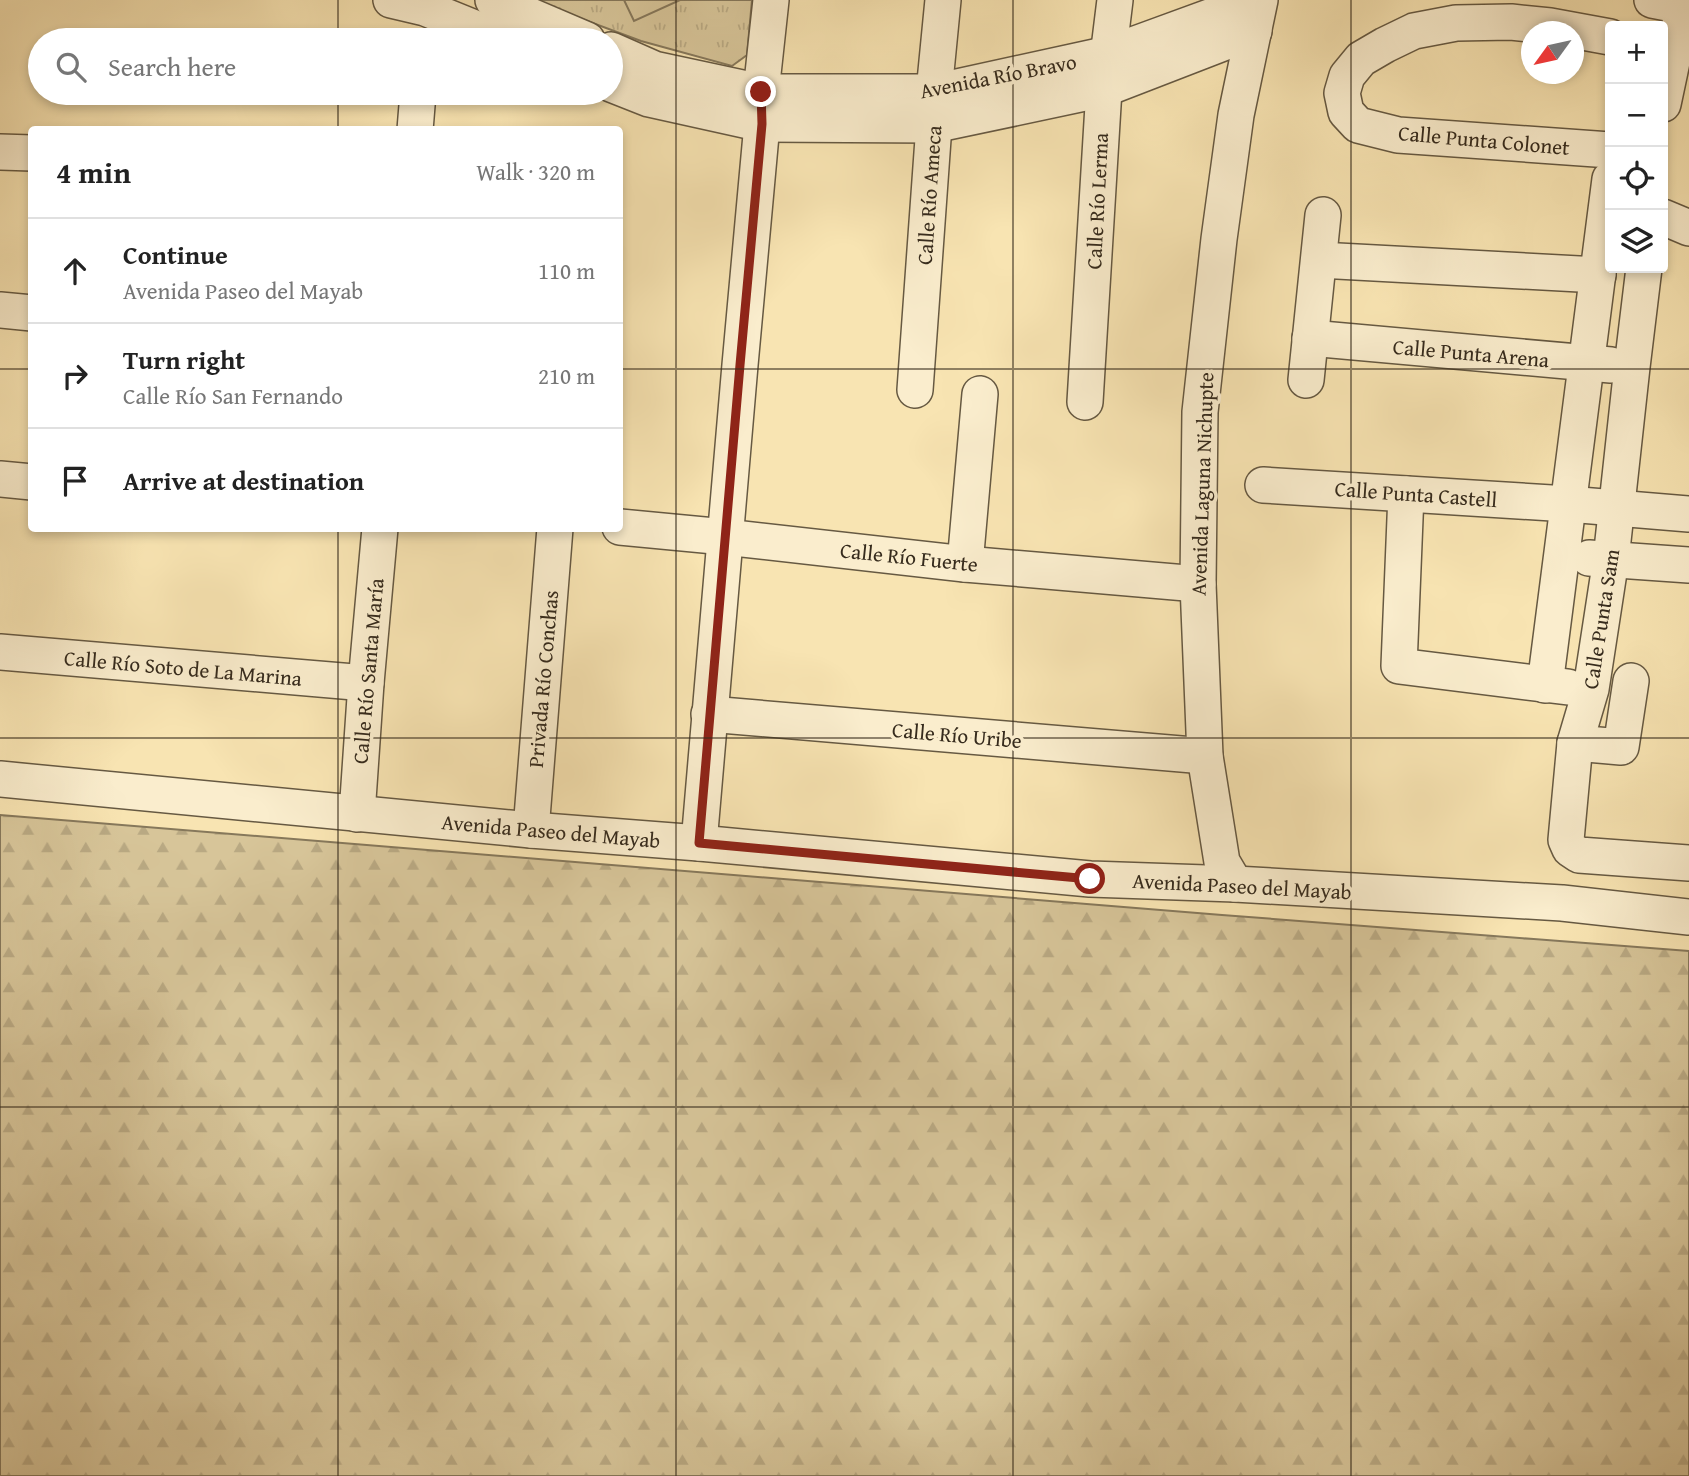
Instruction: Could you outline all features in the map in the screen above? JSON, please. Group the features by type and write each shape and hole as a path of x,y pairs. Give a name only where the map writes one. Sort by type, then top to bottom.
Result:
{"street":[{"path":"391,0 424,16 464,28"},
{"path":"494,0 559,28"},
{"path":"699,843 771,0"},
{"name":"Calle Río Ameca","path":"915,390 943,0"},
{"name":"Calle Río Lerma","path":"1086,402 1104,89 1115,0"},
{"path":"1648,21 1672,3"},
{"path":"1665,84 1672,3"},
{"name":"Avenida Río Bravo","path":"623,89 649,99 762,108 934,108 1104,89 1257,10"},
{"name":"Avenida Río Bravo","path":"934,108 1257,10"},
{"name":"Avenida Laguna Nichupte","path":"1234,884 1222,862 1205,756 1198,584 1200,412 1236,115 1257,10"},
{"name":"Calle Punta Colonet","path":"1605,36 1511,22 1456,23 1414,31 1361,59 1347,76 1342,93 1346,111 1358,125 1398,135 1605,150"},
{"name":"Avenida Río Bravo","path":"623,55 762,108"},
{"path":"415,126 417,105"},
{"path":"0,152 28,153"},
{"path":"1545,685 1607,210"},
{"path":"1306,380 1323,215"},
{"path":"1668,219 1689,228"},
{"path":"1319,260 1598,275"},
{"name":"Calle Punta Sam","path":"1643,273 1612,559 1591,690 1576,743 1566,840 1570,849 1579,855 1689,863"},
{"path":"0,310 28,313"},
{"name":"Calle Punta Arena","path":"1311,338 1632,367"},
{"path":"965,564 980,394"},
{"path":"0,480 28,482"},
{"name":"Calle Punta Castell","path":"1264,485 1689,514"},
{"path":"1406,494 1399,666 1591,690"},
{"name":"Calle Río Fuerte","path":"623,527 965,564 1198,584"},
{"name":"Calle Río Santa María","path":"357,814 380,532"},
{"name":"Privada Río Conchas","path":"531,830 555,532"},
{"path":"1562,556 1689,565"},
{"name":"Calle Río Soto de La Marina","path":"0,652 366,683"},
{"path":"1576,743 1621,747 1631,681"},
{"name":"Calle Río Uribe","path":"709,714 1205,756"},
{"name":"Avenida Paseo del Mayab","path":"0,779 531,830 1090,879 1234,884 1562,903 1689,917"}],"green space":[{"path":"531,0 752,0 747,55 732,66 641,41 623,34 623,28 606,28"},
{"path":"624,0 680,0 634,21"},
{"path":"0,815 1689,951 1689,1476 0,1476"}],"route":[{"path":"761,92 762,124 699,843 1090,879"}]}
